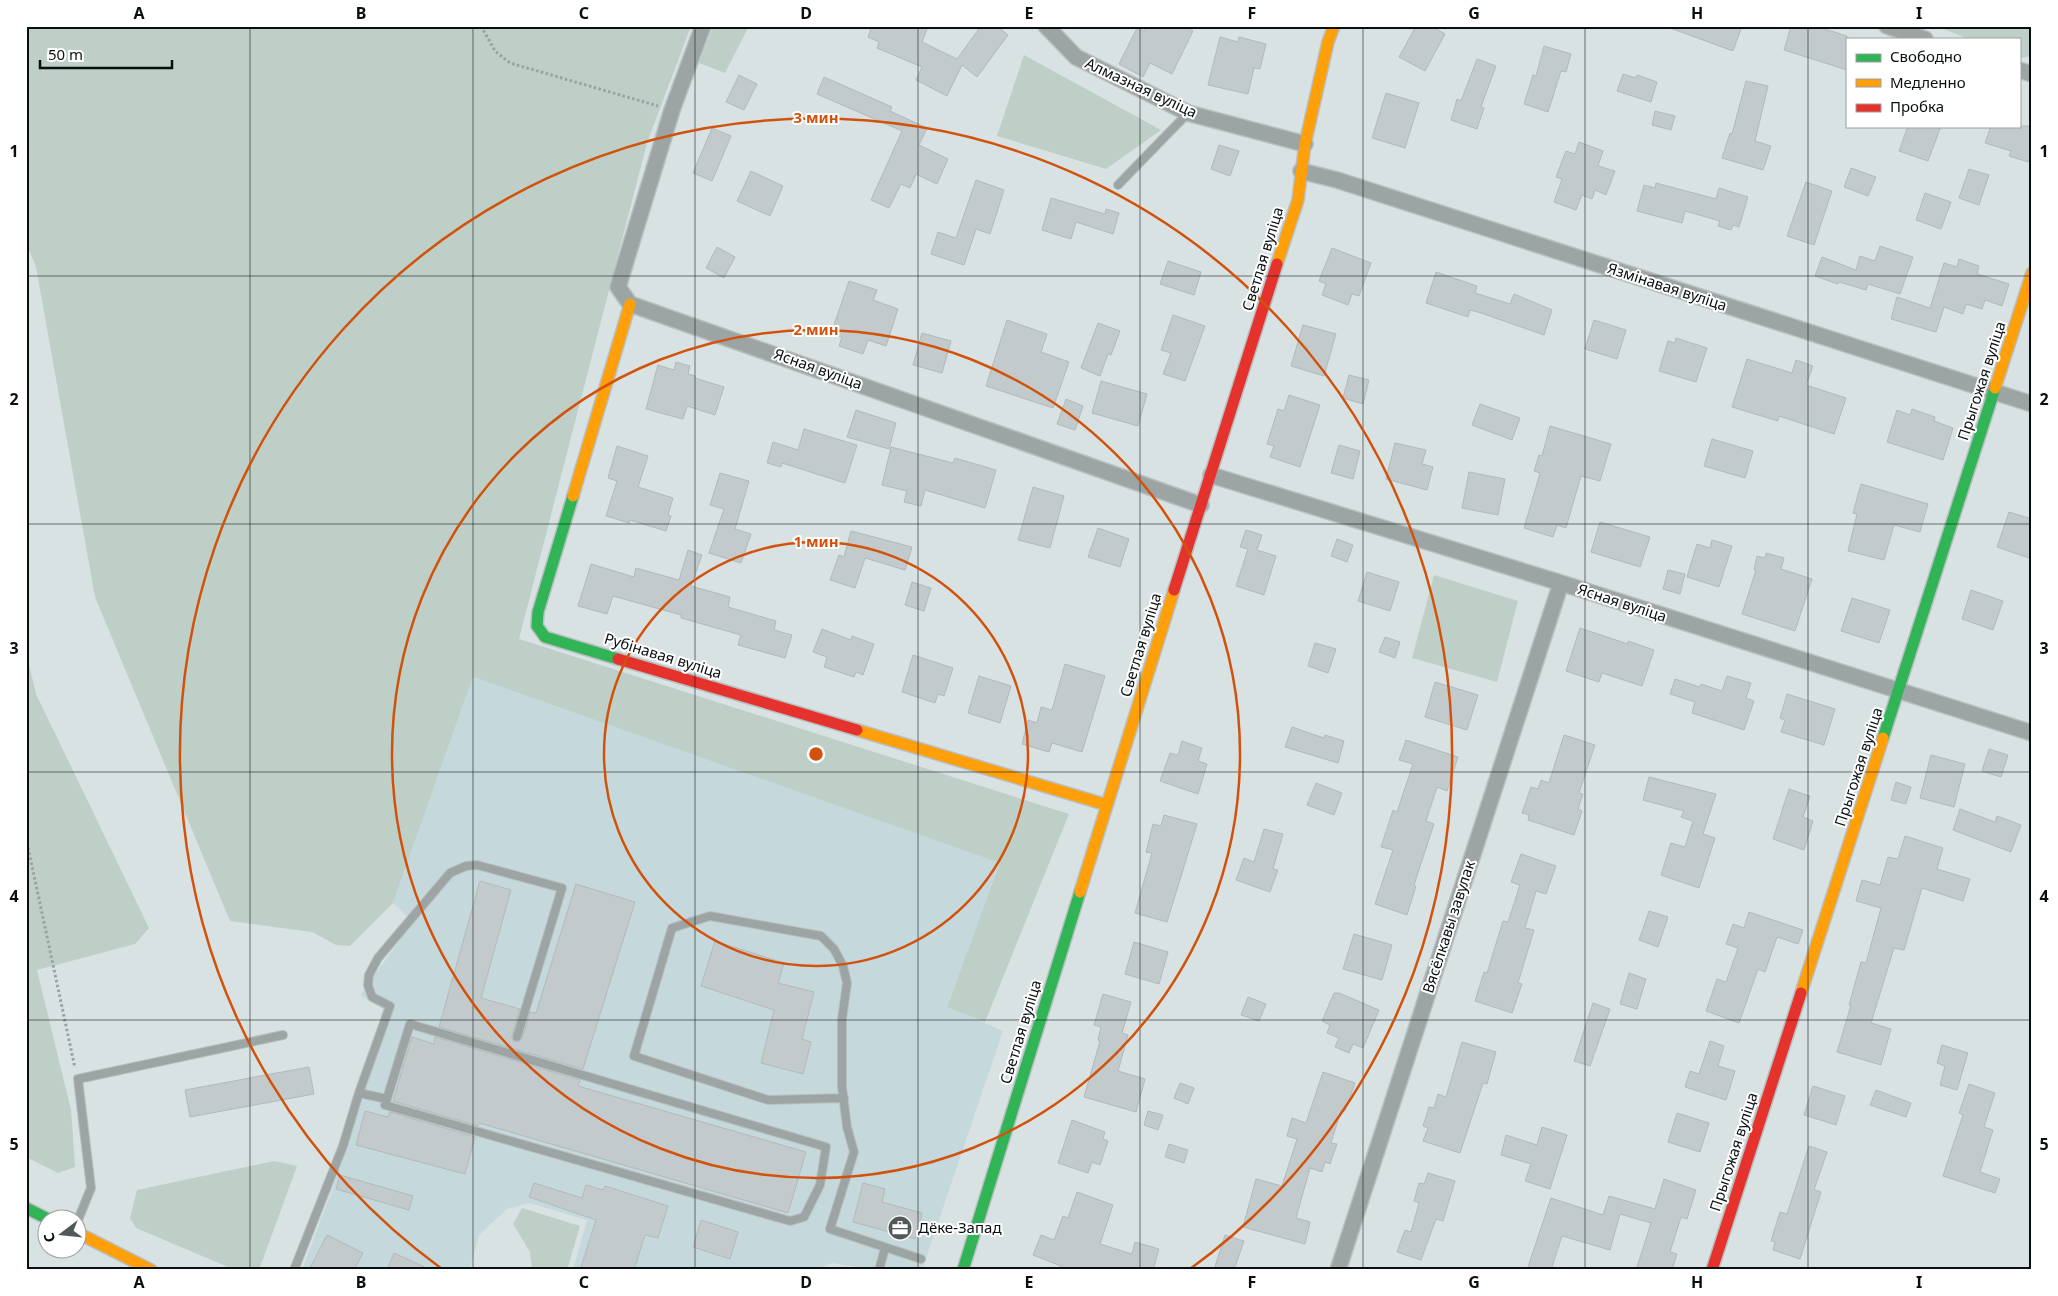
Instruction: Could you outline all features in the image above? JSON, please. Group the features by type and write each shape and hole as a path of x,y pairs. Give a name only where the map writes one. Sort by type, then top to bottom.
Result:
{"street":[{"path":"630,304 618,287 672,110 703,26"},
{"name":"Алмазная вуліца","path":"1046,26 1076,57 1188,113 1305,144"},
{"name":"Светлая вуліца","path":"963,1270 1107,805 1298,200 1305,144 1328,42 1334,26"},
{"path":"1887,26 1922,38"},
{"path":"2020,70 2032,74"},
{"name":"Язмінавая вуліца","path":"1301,171 1337,180 2032,404"},
{"name":"Прыгожая вуліца","path":"1712,1270 2032,273"},
{"name":"Ясная вуліца","path":"630,304 1201,505"},
{"name":"Рубінавая вуліца","path":"630,304 538,612 536,626 538,631 545,637 1107,805"},
{"name":"Ясная вуліца","path":"1211,475 1561,583 2032,733"},
{"name":"Вясёлкавы завулак","path":"1338,1270 1561,583"},
{"path":"26,1208 38,1214"},
{"path":"88,1238 150,1270"}],"lane":[{"path":"1118,185 1188,113"},
{"path":"294,1270 343,1146 359,1093 390,1006 372,997 368,985 370,975 378,958 450,872 466,866 477,865 562,888 517,1038"},
{"path":"844,1098 768,1100 634,1056 672,928 710,916 821,936 834,949 843,966 847,983 842,1018 844,1098 847,1127 854,1152 830,1228 921,1259"},
{"path":"410,1024 826,1147 820,1185 804,1217 790,1221 385,1105 386,1099 410,1024"},
{"path":"83,1208 91,1188 78,1079 147,1066 283,1035"},
{"path":"359,1093 386,1099"},
{"path":"879,1270 885,1248"}],"path":[{"path":"480,26 495,51 510,64 672,110"},
{"path":"26,838 78,1079"}],"shaded area":[{"path":"26,26 691,26 647,143 519,639 1069,814 985,1022 947,1007 1000,863 473,677 393,903 350,946 336,945 312,932 230,921 95,597 36,267 26,242"},
{"path":"713,26 749,26 725,73 699,63"},
{"path":"1944,26 2032,26 2032,56 2020,57 2020,38 1966,38 1944,29"},
{"path":"1024,55 1161,130 1106,169 997,136"},
{"path":"1434,575 1518,601 1497,682 1412,658"},
{"path":"26,652 36,694 149,928 135,944 37,970 71,1110 75,1167 58,1173 26,1157"},
{"path":"473,677 1001,863 947,1006 1003,1031 922,1270 874,1270 832,1263 815,1270 573,1270 587,1220 529,1203 507,1209 479,1235 470,1270 302,1270 364,1096 388,1012 360,995 413,922 393,903"},
{"path":"274,1161 297,1166 259,1270 235,1270 136,1228 130,1218 137,1190"},
{"path":"522,1208 580,1226 567,1270 532,1270 530,1252 513,1224"}],"building":[{"path":"872,26 928,26 922,42 957,59 981,26 997,26 1008,35 977,77 962,65 947,96 916,80 922,67 877,48 879,42 868,37"},
{"path":"1147,26 1183,26 1193,31 1172,74 1150,63 1143,77 1119,64 1137,28 1144,31"},
{"path":"1416,26 1431,26 1445,34 1425,71 1399,57"},
{"path":"1670,26 1742,26 1733,51 1670,28"},
{"path":"1791,26 1815,26 1847,36 1846,70 1784,50"},
{"path":"1220,37 1238,42 1239,37 1266,44 1260,69 1254,68 1248,94 1208,85"},
{"path":"1544,46 1571,54 1566,72 1561,71 1548,112 1524,104 1533,75 1536,76"},
{"path":"1477,59 1496,66 1481,107 1484,108 1477,129 1451,120 1457,99 1461,101"},
{"path":"1623,74 1636,78 1637,75 1657,82 1651,102 1617,91"},
{"path":"739,75 757,84 744,110 726,102"},
{"path":"824,77 892,107 890,111 927,128 919,145 948,159 937,184 916,174 910,188 901,184 889,208 871,200 902,131 817,94"},
{"path":"1746,81 1768,86 1755,141 1771,146 1763,170 1722,158 1730,133 1732,134"},
{"path":"1386,93 1419,103 1405,148 1372,138"},
{"path":"1655,111 1675,116 1671,130 1652,125"},
{"path":"2032,126 2032,151 2028,162 2009,156 2011,151 1985,143 1990,128"},
{"path":"712,128 731,136 712,181 693,173"},
{"path":"1907,128 1940,128 1928,161 1899,151"},
{"path":"1579,142 1603,151 1598,166 1615,171 1606,195 1595,190 1592,199 1582,195 1576,210 1554,202 1562,179 1556,177 1566,151 1575,154"},
{"path":"1219,145 1239,151 1230,176 1211,169"},
{"path":"1851,168 1876,177 1868,196 1844,187"},
{"path":"1969,169 1989,175 1979,205 1959,198"},
{"path":"751,171 783,186 770,216 737,201"},
{"path":"976,180 1004,190 990,234 976,229 964,265 931,254 938,232 956,238"},
{"path":"1806,182 1832,191 1814,245 1787,236"},
{"path":"1656,183 1716,199 1719,188 1748,197 1739,227 1733,225 1731,230 1718,226 1720,221 1685,211 1682,223 1637,211 1644,185 1655,188"},
{"path":"1925,193 1951,202 1941,229 1916,220"},
{"path":"1051,198 1105,214 1106,209 1119,213 1113,234 1076,222 1071,239 1042,230"},
{"path":"1880,246 1913,257 1900,294 1868,284 1866,290 1839,282 1838,284 1815,276 1822,257 1856,270 1860,256 1875,261"},
{"path":"717,247 735,257 724,278 706,268"},
{"path":"1332,248 1371,263 1359,296 1352,294 1348,305 1322,295 1326,284 1319,281"},
{"path":"1959,259 1979,266 1977,274 2009,284 2002,306 1985,300 1982,309 1966,304 1963,314 1944,307 1936,332 1891,319 1897,297 1930,308 1944,263 1957,267"},
{"path":"1168,261 1201,272 1194,295 1160,284"},
{"path":"1436,272 1477,286 1475,293 1510,304 1514,294 1552,310 1544,335 1470,310 1468,317 1426,303"},
{"path":"849,281 877,290 873,300 898,309 886,346 868,340 863,354 839,346 842,337 831,334"},
{"path":"1173,315 1205,326 1185,381 1163,374 1171,353 1161,350"},
{"path":"1007,320 1047,334 1041,352 1069,362 1053,408 986,386"},
{"path":"1594,320 1626,330 1617,359 1585,349"},
{"path":"1098,323 1120,331 1111,355 1108,354 1100,376 1081,368"},
{"path":"1303,325 1336,334 1324,376 1291,366"},
{"path":"922,333 951,341 942,373 913,365"},
{"path":"1676,338 1707,348 1696,382 1659,371 1668,341 1675,343"},
{"path":"1747,359 1792,373 1796,360 1813,366 1806,385 1846,398 1834,434 1779,416 1778,421 1732,407"},
{"path":"676,362 690,366 688,374 695,376 695,378 724,387 715,415 687,406 683,419 646,409 658,365 674,370"},
{"path":"1349,375 1369,380 1363,404 1343,398"},
{"path":"1101,381 1147,394 1138,426 1092,413"},
{"path":"1289,395 1320,405 1300,467 1270,457 1274,446 1267,444 1278,409 1284,411"},
{"path":"1066,399 1083,406 1075,430 1057,424"},
{"path":"1480,404 1520,418 1512,440 1472,425"},
{"path":"1912,409 1935,417 1934,421 1953,428 1943,460 1887,442 1897,410 1910,415"},
{"path":"856,410 896,423 889,449 847,437"},
{"path":"1550,426 1611,444 1600,481 1581,476 1566,528 1557,525 1553,537 1524,528 1540,473 1534,471 1539,455 1542,456"},
{"path":"804,429 857,445 845,483 782,463 781,467 767,463 773,442 798,450"},
{"path":"1712,439 1753,451 1745,478 1704,466"},
{"path":"1395,443 1426,450 1422,464 1433,467 1427,490 1386,479"},
{"path":"1339,445 1360,451 1353,479 1331,473"},
{"path":"617,446 648,456 638,487 673,498 668,515 671,516 666,531 630,520 629,523 606,516 617,481 608,478"},
{"path":"891,447 953,463 955,458 996,470 985,508 925,490 921,506 904,502 907,491 882,485"},
{"path":"1469,472 1505,479 1498,515 1462,508"},
{"path":"720,473 749,481 735,529 751,534 741,563 709,553 724,509 710,505"},
{"path":"1861,484 1928,504 1920,532 1894,525 1884,560 1848,551 1857,514 1853,513"},
{"path":"1033,487 1064,496 1050,548 1018,540"},
{"path":"2009,512 2032,519 2032,559 1997,547"},
{"path":"1600,522 1650,537 1640,567 1591,552"},
{"path":"1098,528 1129,539 1120,567 1088,557"},
{"path":"1246,530 1262,535 1257,550 1276,556 1264,595 1236,586 1248,549 1240,547"},
{"path":"851,531 912,547 905,570 865,558 855,588 830,580 839,555 844,557"},
{"path":"1337,539 1353,545 1347,562 1331,556"},
{"path":"1712,540 1732,546 1719,587 1687,577 1697,544 1710,548"},
{"path":"688,550 702,555 691,586 730,597 728,607 776,621 774,630 792,635 785,658 738,645 741,635 681,618 681,615 613,596 607,614 578,606 591,564 634,577 636,568 679,580"},
{"path":"1766,553 1784,558 1781,569 1812,579 1795,631 1742,614 1756,570 1754,570 1757,556 1765,558"},
{"path":"1668,570 1685,574 1680,594 1663,589"},
{"path":"1367,572 1399,582 1390,611 1358,601"},
{"path":"912,582 931,588 924,611 905,605"},
{"path":"1971,590 2003,601 1993,630 1962,619"},
{"path":"1852,598 1890,610 1879,643 1841,631"},
{"path":"1580,628 1628,644 1628,641 1654,650 1642,686 1602,673 1599,682 1566,671"},
{"path":"822,629 851,640 852,636 874,644 863,675 856,672 854,677 824,667 827,657 813,652"},
{"path":"1385,637 1400,642 1395,658 1379,652"},
{"path":"1315,643 1336,649 1328,673 1308,666"},
{"path":"913,655 953,668 944,696 938,694 935,703 902,692"},
{"path":"1065,664 1105,676 1082,752 1052,743 1049,752 1022,744 1028,720 1037,723 1041,707 1052,710"},
{"path":"979,676 1011,686 1000,723 968,713"},
{"path":"1727,676 1751,683 1746,698 1754,701 1744,730 1692,713 1695,702 1670,694 1675,679 1700,687 1701,684 1722,691"},
{"path":"1435,682 1478,695 1467,730 1425,717"},
{"path":"1787,694 1835,709 1824,745 1781,732 1785,720 1780,718"},
{"path":"1292,727 1324,738 1325,735 1344,741 1338,763 1285,747"},
{"path":"1564,735 1595,745 1579,793 1583,794 1578,809 1582,811 1574,835 1528,820 1529,815 1522,813 1531,787 1538,789 1541,780 1549,783"},
{"path":"1406,740 1458,757 1447,791 1437,787 1426,821 1434,824 1414,885 1416,886 1407,915 1375,904 1393,850 1381,847 1393,810 1397,812 1413,764 1399,760"},
{"path":"1182,741 1202,748 1198,761 1207,764 1198,794 1160,781 1170,753 1178,755"},
{"path":"1989,749 2008,755 2001,777 1982,771"},
{"path":"1931,755 1965,764 1954,807 1920,798"},
{"path":"1649,777 1716,794 1703,834 1715,838 1699,888 1661,875 1671,843 1685,847 1693,821 1681,817 1684,811 1643,800"},
{"path":"1896,782 1911,787 1906,804 1891,800"},
{"path":"1316,783 1342,793 1334,815 1307,805"},
{"path":"1789,789 1810,796 1803,817 1813,821 1804,850 1773,839"},
{"path":"1960,809 1995,822 1997,816 2021,825 2011,852 1953,830"},
{"path":"1164,815 1197,824 1167,922 1135,913 1152,853 1146,852 1153,824 1161,826"},
{"path":"1264,829 1283,834 1273,869 1278,870 1270,892 1236,880 1244,858 1254,862"},
{"path":"1905,836 1943,848 1937,869 1970,879 1963,901 1922,888 1904,950 1894,948 1871,1023 1891,1029 1881,1065 1837,1052 1861,962 1866,963 1881,908 1856,901 1862,880 1880,885 1888,857 1898,859"},
{"path":"1521,854 1556,866 1546,894 1536,891 1525,928 1534,930 1518,983 1522,984 1512,1013 1475,1001 1484,972 1487,973 1503,921 1508,922 1520,885 1511,882"},
{"path":"480,881 511,890 481,998 520,1009 512,1036 516,1042 522,1039 530,1012 536,1013 576,884 635,902 583,1069 439,1027"},
{"path":"1649,911 1668,917 1658,947 1639,940"},
{"path":"1749,912 1803,930 1798,944 1777,937 1765,972 1758,969 1739,1023 1706,1011 1717,979 1726,982 1738,948 1726,944 1733,924 1744,928"},
{"path":"1354,934 1392,945 1382,980 1343,969"},
{"path":"715,941 784,963 778,983 814,992 802,1039 811,1042 803,1074 761,1063 774,1010 701,986"},
{"path":"1134,942 1168,952 1159,984 1125,974"},
{"path":"1629,973 1646,979 1637,1009 1620,1004"},
{"path":"1334,993 1339,993 1379,1010 1363,1048 1353,1044 1349,1053 1335,1047 1339,1038 1327,1033 1330,1025 1322,1021"},
{"path":"1103,994 1131,1002 1122,1033 1128,1035 1118,1071 1145,1079 1136,1112 1084,1097 1100,1041 1098,1040 1101,1027 1094,1025"},
{"path":"1248,997 1266,1004 1259,1021 1241,1015"},
{"path":"1593,1003 1610,1009 1590,1066 1574,1061"},
{"path":"412,1037 434,1044 435,1037 580,1080 578,1086 806,1152 788,1213 479,1123 478,1126 393,1101"},
{"path":"1710,1041 1724,1046 1718,1066 1735,1071 1726,1100 1685,1087 1690,1071 1699,1074"},
{"path":"1462,1042 1496,1052 1487,1084 1483,1083 1460,1153 1423,1141 1428,1128 1423,1126 1429,1107 1434,1108 1438,1094 1446,1097"},
{"path":"1942,1045 1968,1053 1957,1090 1940,1085 1945,1066 1937,1063"},
{"path":"309,1067 314,1094 190,1117 185,1090"},
{"path":"1323,1072 1355,1083 1345,1111 1341,1110 1331,1143 1337,1144 1330,1164 1325,1162 1322,1172 1310,1168 1296,1218 1310,1222 1305,1244 1243,1227 1256,1179 1282,1186 1297,1139 1287,1136 1292,1118 1306,1123"},
{"path":"1180,1083 1194,1088 1188,1104 1174,1098"},
{"path":"1969,1084 1995,1093 1984,1127 1993,1130 1980,1172 2000,1179 1995,1193 1943,1176 1963,1115 1959,1113"},
{"path":"1813,1086 1845,1096 1836,1125 1804,1115"},
{"path":"1876,1090 1911,1103 1906,1117 1870,1105"},
{"path":"365,1111 388,1117 390,1112 475,1137 465,1174 356,1145"},
{"path":"1148,1111 1163,1115 1158,1130 1144,1125"},
{"path":"1677,1113 1709,1123 1700,1152 1668,1142"},
{"path":"1072,1120 1105,1132 1103,1139 1108,1141 1100,1165 1092,1162 1088,1173 1058,1163"},
{"path":"1542,1127 1567,1135 1550,1189 1525,1181 1531,1164 1501,1155 1506,1135 1537,1145"},
{"path":"1169,1144 1188,1150 1184,1163 1165,1157"},
{"path":"1809,1146 1827,1152 1814,1190 1821,1192 1800,1259 1773,1250 1775,1242 1771,1241 1780,1212 1787,1214"},
{"path":"1428,1173 1455,1181 1443,1221 1436,1219 1421,1260 1397,1252 1405,1230 1411,1232 1419,1203 1414,1201 1419,1183 1424,1184"},
{"path":"340,1175 413,1196 409,1210 336,1189"},
{"path":"1664,1179 1696,1190 1687,1219 1681,1217 1670,1252 1677,1254 1672,1270 1636,1270 1651,1223 1620,1214 1610,1250 1562,1236 1551,1270 1527,1270 1551,1198 1603,1215 1609,1196 1655,1209"},
{"path":"534,1183 582,1198 586,1185 603,1190 605,1186 668,1206 658,1238 645,1235 634,1270 580,1270 596,1220 529,1197"},
{"path":"863,1183 885,1189 882,1202 922,1213 915,1239 853,1222"},
{"path":"1077,1192 1113,1205 1100,1244 1132,1254 1135,1242 1159,1249 1153,1270 1060,1270 1061,1266 1033,1255 1041,1235 1054,1240 1063,1216 1068,1218"},
{"path":"701,1220 738,1232 730,1259 693,1247"},
{"path":"327,1235 363,1253 354,1270 309,1270"},
{"path":"1225,1235 1244,1241 1234,1270 1214,1270"},
{"path":"394,1253 431,1270 387,1270"}],"traffic: fast":[{"path":"1883,738 1995,388"},
{"path":"573,496 538,612 537,626 545,637 618,659"},
{"path":"963,1270 1080,892"},
{"path":"26,1208 38,1214"}],"traffic: slow":[{"path":"1277,264 1298,200 1305,144 1328,42 1334,26"},
{"path":"1995,388 2032,273"},
{"path":"573,496 630,304"},
{"path":"1080,892 1174,590"},
{"path":"857,730 1107,805"},
{"path":"1801,993 1883,738"},
{"path":"88,1238 151,1270"}],"traffic: jam":[{"path":"1174,590 1277,264"},
{"path":"618,659 857,730"},
{"path":"1712,1270 1801,993"}],"place":[{"name":"Дёке-Запад","path":"900,1228"}]}
